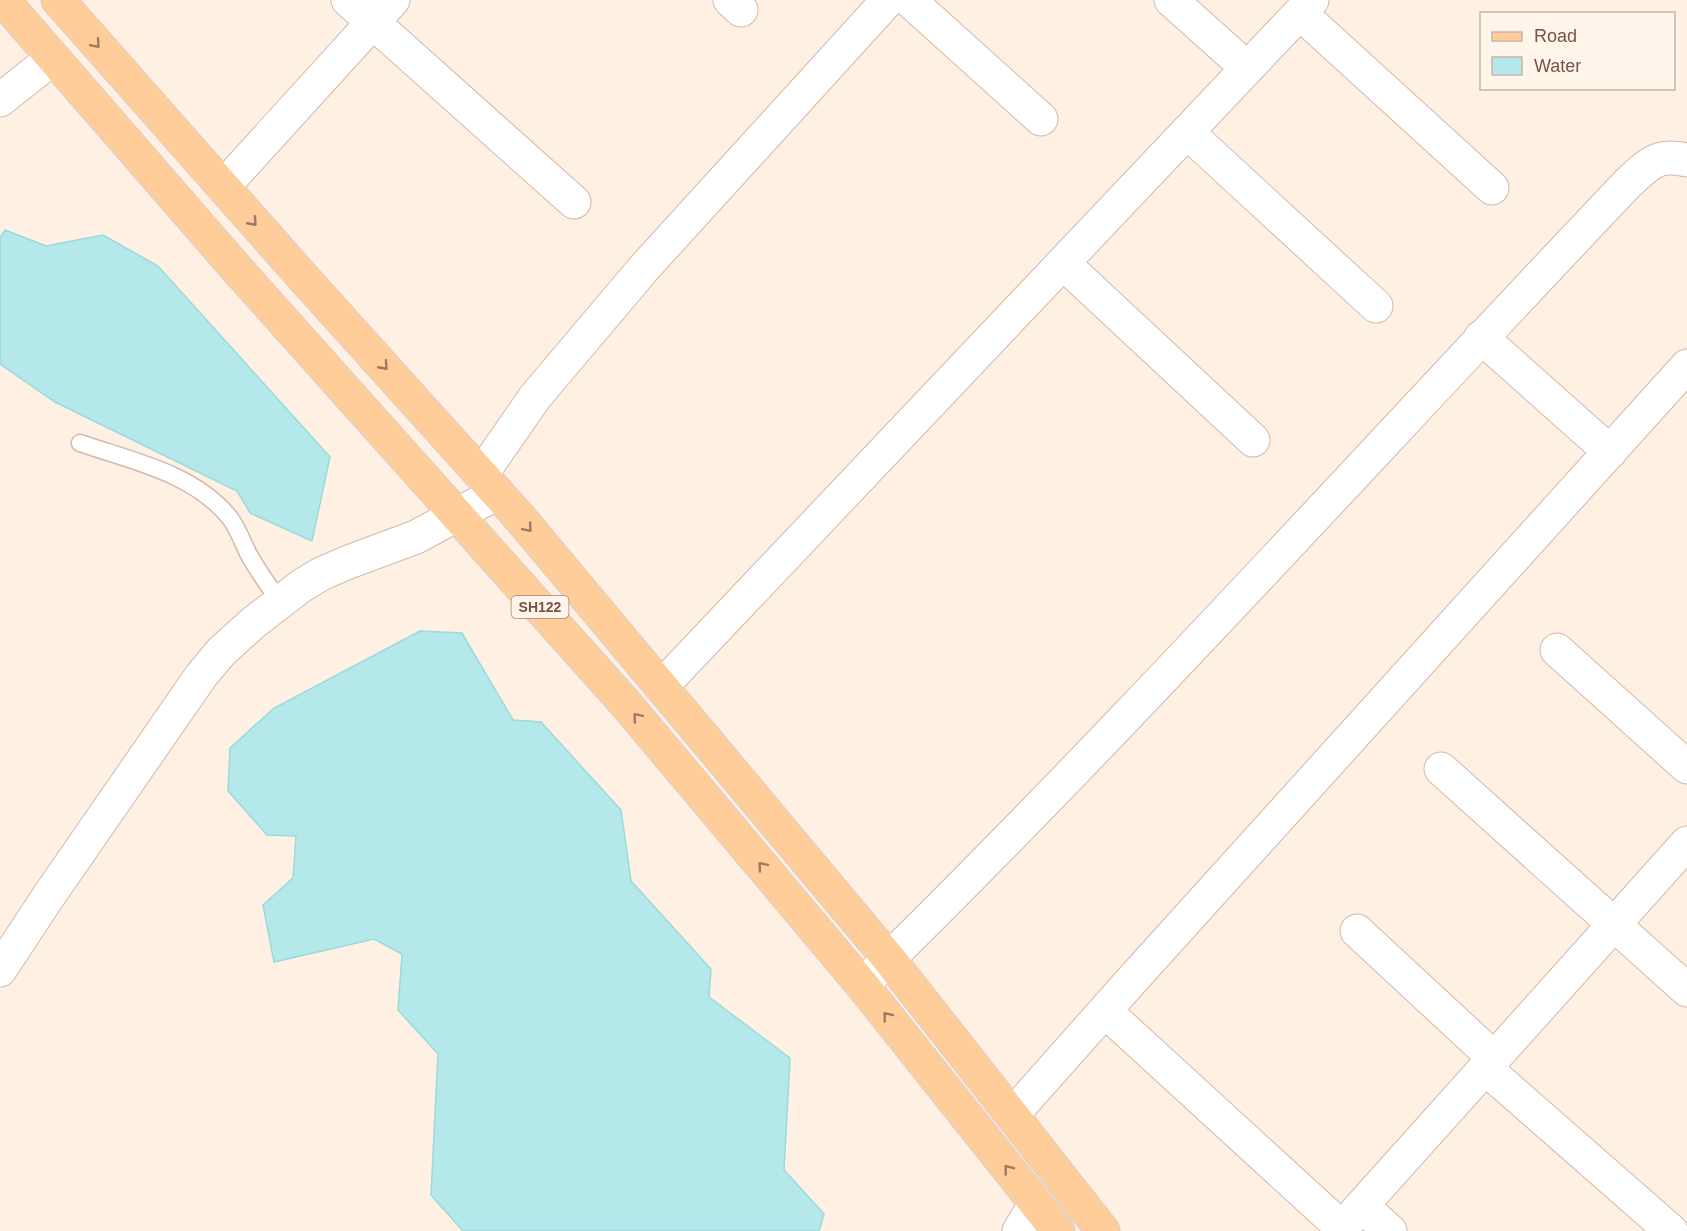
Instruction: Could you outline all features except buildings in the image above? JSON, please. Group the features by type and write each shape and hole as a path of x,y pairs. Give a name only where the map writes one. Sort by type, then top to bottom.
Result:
{"main road":[{"name":"SH122","path":"4,0 236,268 625,703 862,985 1058,1231"},
{"name":"SH122","path":"58,0 489,484 888,959 1103,1231"}],"street":[{"path":"348,0 383,11 574,202"},
{"path":"0,970 201,676 221,652 279,602 321,574 391,548 458,515 489,484 534,397 644,268 888,0"},
{"path":"909,0 1041,119"},
{"path":"1171,0 1247,68"},
{"path":"661,687 1306,7 1492,188"},
{"path":"223,187 383,11"},
{"path":"0,100 53,58"},
{"path":"1187,132 1376,306"},
{"path":"862,985 1141,702 1481,337 1628,183 1659,159 1672,157 1687,160"},
{"path":"1063,263 1253,440"},
{"path":"1481,337 1610,452"},
{"path":"1012,1115 1687,366"},
{"path":"1557,650 1687,767"},
{"path":"1441,769 1687,990"},
{"path":"1347,1221 1687,843"},
{"path":"1357,931 1490,1063 1671,1231"},
{"path":"1105,1011 1347,1221 1390,1231"},
{"path":"1019,1231 1036,1203"}],"lane":[{"path":"80,443 170,474 192,485 211,500 229,518 256,568 279,602"}],"water":[{"path":"5,230 46,246 103,235 158,266 330,457 312,541 250,513 237,491 55,402 0,364 0,238"},
{"path":"420,631 462,633 513,720 541,722 621,810 631,881 711,969 709,997 790,1058 784,1170 824,1214 819,1231 463,1231 431,1195 438,1054 398,1010 402,954 374,939 274,962 263,905 293,878 296,836 267,835 228,791 230,748 274,708"}]}
